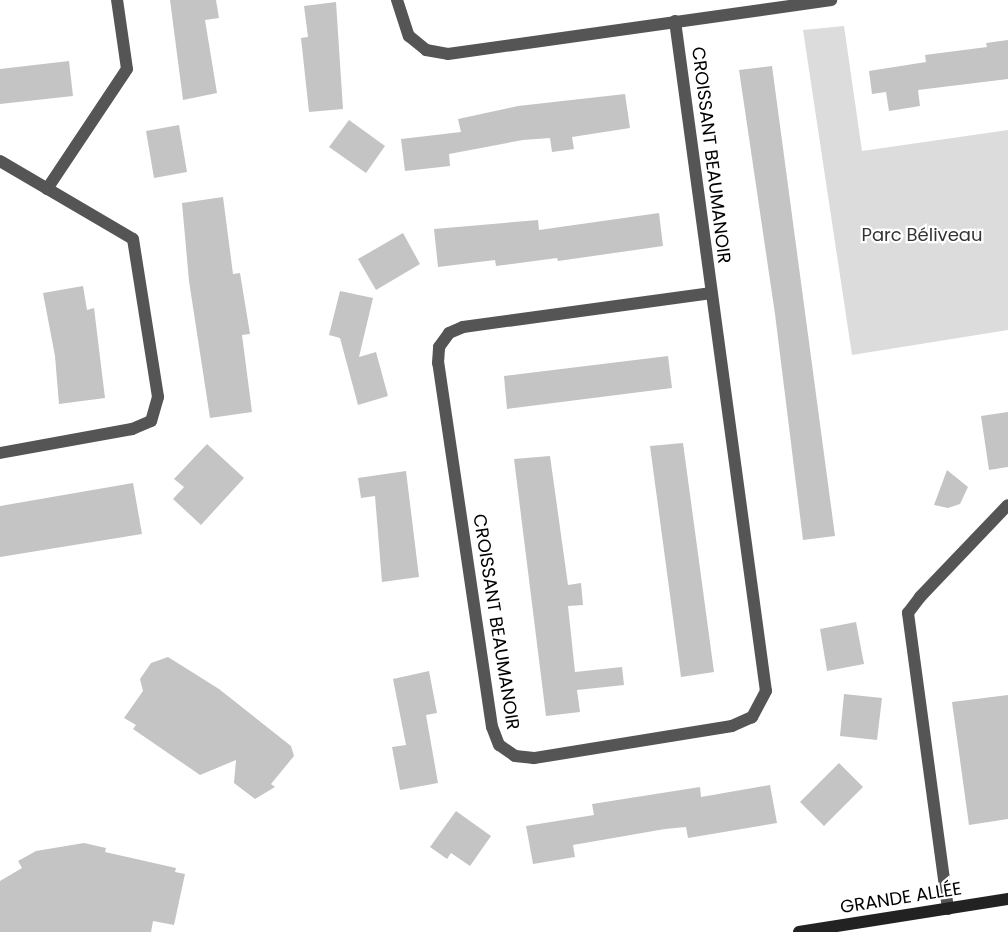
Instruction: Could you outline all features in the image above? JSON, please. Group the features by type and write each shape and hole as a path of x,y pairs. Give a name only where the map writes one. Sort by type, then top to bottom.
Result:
{"main road":[{"name":"GRANDE ALLÉE","path":"799,932 1008,899"}],"street":[{"path":"47,189 127,69 117,0"},
{"path":"397,0 403,26 417,44 448,54 831,0"},
{"name":"CROISSANT BEAUMANOIR","path":"675,21 710,294 766,681 764,701 752,717 732,726 534,758 515,756 499,745 492,727 438,363 439,347 449,333 463,327 710,294"},
{"path":"0,161 133,239 158,397 151,421 132,429 0,453"},
{"path":"948,909 908,613 920,597 1008,505"}],"green space":[{"name":"Parc Béliveau","path":"844,26 862,151 1008,130 1008,330 852,355 803,30"}],"building":[{"path":"170,0 216,0 219,18 205,20 217,93 183,100"},
{"path":"336,2 343,109 309,112 301,38 308,37 304,6"},
{"path":"1008,40 1008,79 918,90 920,106 889,111 886,92 872,94 869,71 926,62 925,55 987,47 986,43"},
{"path":"69,61 73,96 0,104 0,69"},
{"path":"772,66 835,536 803,540 775,314 739,70"},
{"path":"625,94 630,128 572,137 574,149 552,152 550,138 523,140 449,154 450,166 405,171 401,139 461,132 458,119 518,106"},
{"path":"349,120 385,146 366,173 329,147"},
{"path":"179,125 187,172 154,178 146,131"},
{"path":"223,197 233,274 240,273 250,334 242,335 252,412 210,418 189,281 182,203"},
{"path":"659,213 663,246 558,261 557,258 496,266 495,260 438,267 434,229 538,220 539,230"},
{"path":"403,233 420,264 376,290 358,259"},
{"path":"83,286 87,310 94,308 105,398 59,404 55,356 43,293"},
{"path":"340,291 373,298 359,357 376,352 388,396 358,405 340,338 329,335"},
{"path":"668,356 672,388 507,409 504,376"},
{"path":"1008,412 1008,467 989,470 981,416"},
{"path":"683,443 714,672 681,677 650,446"},
{"path":"207,444 244,478 201,525 173,499 184,487 174,479"},
{"path":"550,456 568,585 581,583 583,605 568,606 575,672 622,667 624,685 577,690 580,712 546,716 514,459"},
{"path":"947,470 968,487 960,504 948,508 934,505"},
{"path":"406,471 419,577 382,582 375,496 361,498 358,478"},
{"path":"133,483 142,534 0,557 0,506"},
{"path":"856,622 864,664 827,671 820,629"},
{"path":"168,657 219,689 291,746 294,756 271,784 275,787 255,799 234,783 236,760 200,775 133,729 136,725 124,718 143,691 140,679 151,663"},
{"path":"429,671 437,713 426,715 438,783 400,790 392,747 406,745 393,679"},
{"path":"844,694 882,698 877,740 840,736"},
{"path":"1008,695 1008,819 969,825 952,702"},
{"path":"839,763 863,787 824,826 800,802"},
{"path":"770,785 777,823 688,838 686,827 665,829 573,845 575,857 533,864 526,826 594,815 592,804 700,787 701,797"},
{"path":"456,811 491,836 470,866 451,853 447,859 430,847"},
{"path":"84,843 106,848 105,852 176,868 175,872 185,874 174,925 153,921 151,932 0,932 0,881 22,868 18,861 36,851"}]}
